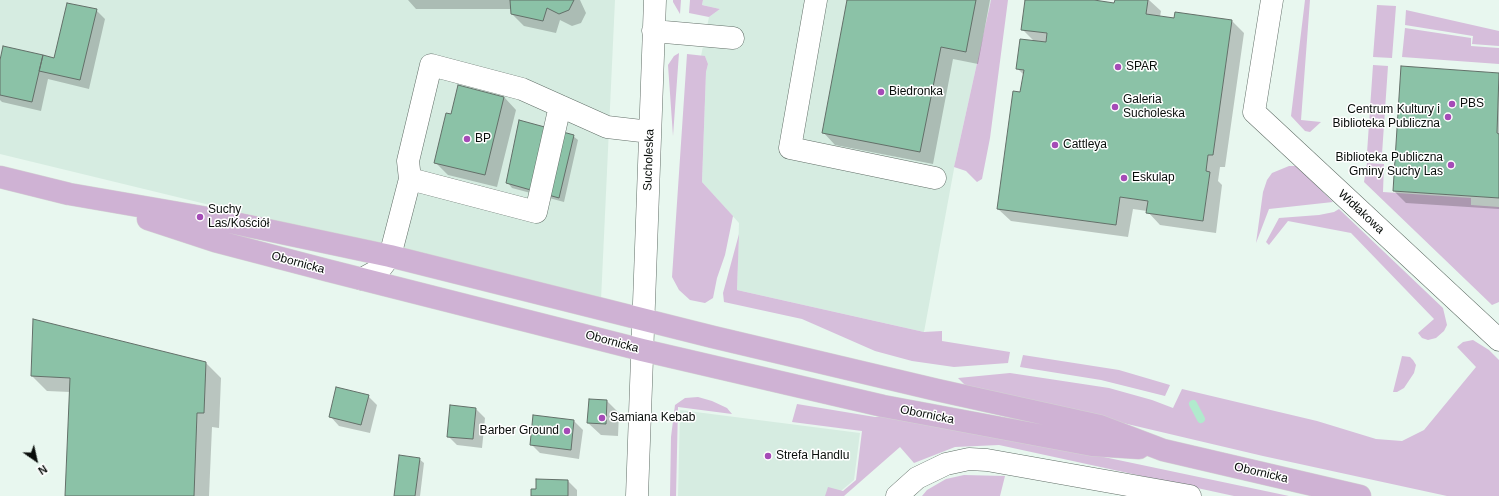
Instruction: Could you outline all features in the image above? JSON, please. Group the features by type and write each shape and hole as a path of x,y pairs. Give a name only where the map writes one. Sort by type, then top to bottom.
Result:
{"main road":[{"name":"Obornicka","path":"0,177 69,194 215,241 642,350 907,412 1092,445 1163,450"},
{"name":"Obornicka","path":"69,194 225,221 390,256 937,390 1100,426 1163,450 1360,496"}],"street":[{"name":"Sucholeska","path":"637,496 655,0"},
{"path":"816,0 790,148 935,178"},
{"name":"Widłakowa","path":"1272,0 1254,112 1495,331"},
{"path":"653,31 734,38"},
{"path":"362,279 380,269 390,256 410,179 408,161 431,65 522,88 606,127 650,132"},
{"path":"410,179 536,212 560,106"},
{"path":"898,496 918,478 939,467 969,459 987,460 1190,496"}],"shaded area":[{"path":"0,0 615,0 601,300 0,154"},
{"path":"673,0 681,0 680,14 673,2"},
{"path":"690,0 703,0 702,5 720,9 709,17 689,13"},
{"path":"703,0 991,0 956,158 924,332 737,290 739,223 702,182 706,72 708,64 705,56 701,56 709,17 720,9 702,5"},
{"path":"991,0 1008,0 990,138 982,179 977,182 966,171 954,167"},
{"path":"1305,0 1310,0 1301,120 1321,122 1310,132 1305,131 1291,116"},
{"path":"1377,5 1396,6 1392,58 1373,57"},
{"path":"1406,10 1499,31 1499,46 1472,44 1473,36 1405,25"},
{"path":"1405,28 1471,38 1471,46 1499,48 1499,64 1402,57"},
{"path":"679,53 673,136 668,65 674,56"},
{"path":"687,54 705,56 708,64 706,72 702,182 733,216 725,255 717,278 713,298 705,303 690,300 679,290 672,277"},
{"path":"1373,65 1388,66 1382,154 1367,153"},
{"path":"1367,163 1384,164 1383,192 1471,198 1471,205 1499,207 1499,302 1492,305 1364,182"},
{"path":"1289,166 1297,166 1333,202 1269,209 1256,243 1263,192 1267,180 1272,173"},
{"path":"1339,209 1443,308 1447,325 1444,331 1436,338 1428,340 1422,338 1418,333 1434,319 1351,233 1288,221 1269,245 1266,242 1279,218 1319,215 1334,212"},
{"path":"739,234 737,290 924,332 942,331 942,341 1010,352 1008,363 954,367 912,361 875,351 802,319 724,302 723,293"},
{"path":"1473,340 1489,350 1499,360 1499,496 1447,496 1263,456 966,386 958,378 1010,373 1109,388 1152,400 1173,408 1182,389 1317,421 1376,439 1402,441 1424,430 1476,367 1457,347 1463,342"},
{"path":"1023,355 1119,370 1170,385 1165,396 1101,380 1020,367"},
{"path":"1402,356 1410,357 1413,360 1416,365 1414,373 1404,388 1397,392 1393,392"},
{"path":"698,397 712,401 727,408 732,414 678,407 676,496 670,496 671,437 675,405 685,398"},
{"path":"797,404 875,417 893,416 990,433 1289,496 1234,496 999,445 955,447 914,463 900,447 844,496 825,496 828,487 843,491 856,480 862,431 792,422"},
{"name":"Strefa Handlu","path":"680,410 860,433 854,480 835,496 678,496"},
{"path":"964,475 1005,476 1000,496 922,496 927,490 946,479"}],"building":[{"path":"510,0 574,0 569,10 559,14 547,8 543,21 511,14"},
{"name":"Biedronka","path":"847,0 976,0 966,52 941,47 920,152 822,133"},
{"name":"Galeria Sucholeska","path":"1025,0 1094,0 1114,3 1115,0 1148,0 1146,14 1174,18 1175,12 1232,20 1213,155 1208,155 1206,171 1210,172 1203,221 1146,213 1148,201 1120,197 1116,225 997,209 1013,91 1020,92 1024,70 1016,69 1020,39 1046,42 1047,33 1021,30"},
{"path":"67,3 97,9 80,80 39,71 43,55 54,58"},
{"path":"3,46 43,55 32,102 0,95 0,60"},
{"name":"Centrum Kultury i Biblioteka Publiczna","path":"1401,66 1499,73 1497,133 1499,134 1499,198 1393,191"},
{"name":"BP","path":"458,85 504,97 485,175 434,163 446,113 451,114"},
{"path":"519,120 574,135 559,198 506,183"},
{"path":"33,319 206,362 204,413 197,413 194,496 65,496 70,378 31,376"},
{"path":"336,387 369,395 361,425 329,417"},
{"path":"589,399 607,400 606,424 587,423"},
{"path":"450,405 476,408 473,439 447,437"},
{"path":"533,415 574,420 571,450 530,445"},
{"path":"399,455 420,458 415,496 394,496"},
{"path":"536,479 568,480 568,496 531,496 531,489 536,489"}],"waterway":[{"path":"1193,404 1201,419"}],"place":[{"name":"SPAR","path":"1118,67"},
{"name":"Biedronka","path":"881,92"},
{"name":"PBS","path":"1452,104"},
{"name":"Galeria Sucholeska","path":"1115,107"},
{"name":"Centrum Kultury i Biblioteka Publiczna","path":"1448,117"},
{"name":"BP","path":"467,139"},
{"name":"Cattleya","path":"1055,145"},
{"name":"Biblioteka Publiczna Gminy Suchy Las","path":"1451,165"},
{"name":"Eskulap","path":"1124,178"},
{"name":"Suchy Las/Kościół","path":"200,217"},
{"name":"Samiana Kebab","path":"602,418"},
{"name":"Barber Ground","path":"567,431"},
{"name":"Strefa Handlu","path":"768,456"}]}
